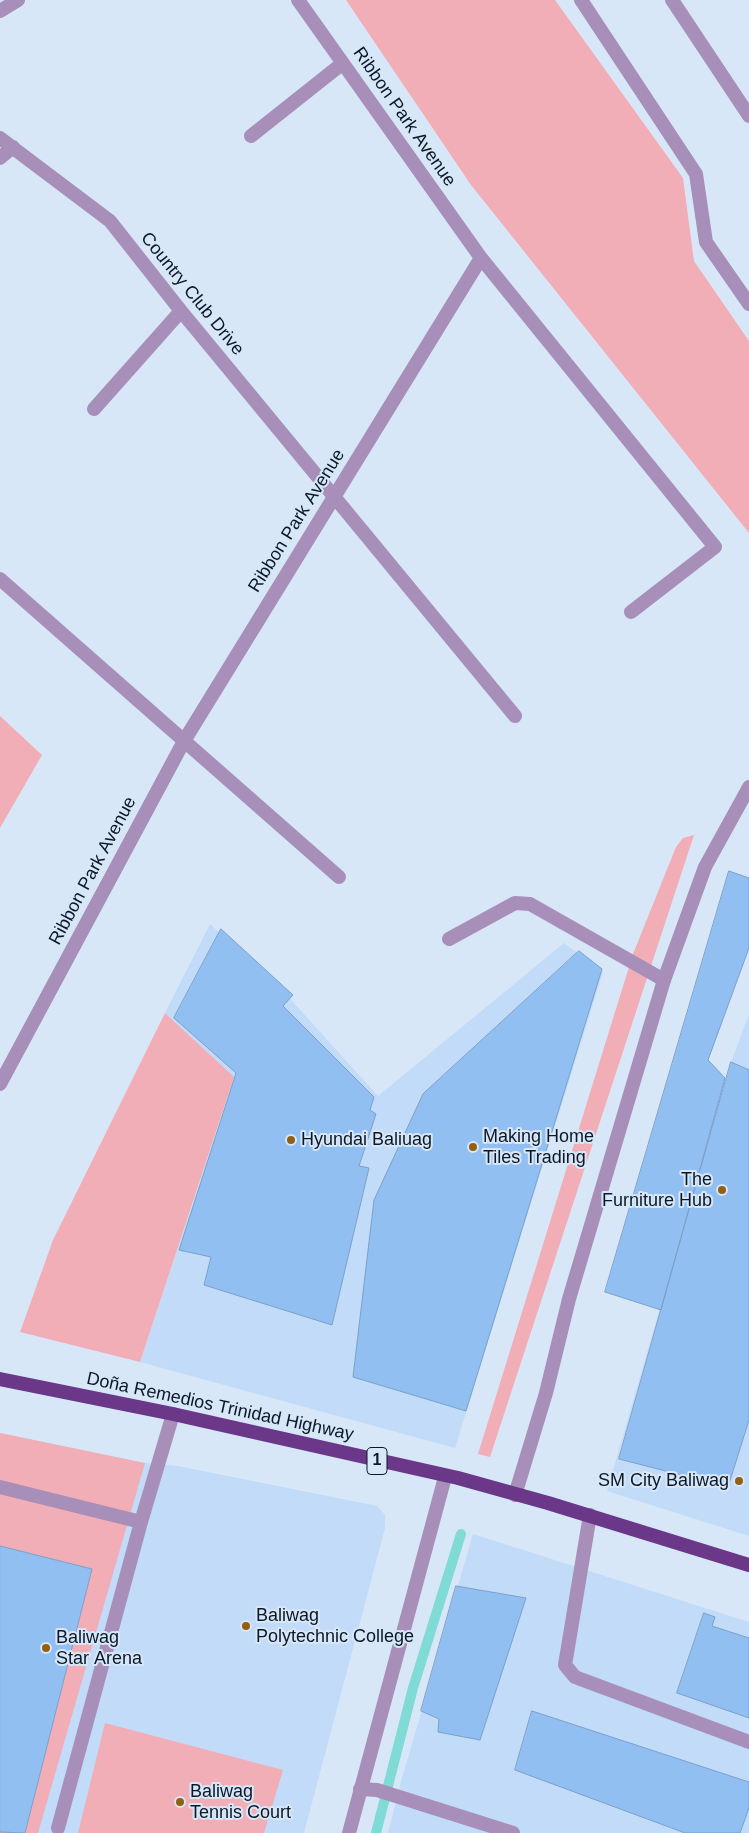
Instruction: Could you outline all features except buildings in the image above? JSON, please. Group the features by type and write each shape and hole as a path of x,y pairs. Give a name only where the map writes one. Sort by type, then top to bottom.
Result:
{"highway":[{"name":"Doña Remedios Trinidad Highway","path":"0,1379 173,1414 445,1477 590,1515 749,1565"}],"street":[{"path":"0,11 18,0"},
{"name":"Ribbon Park Avenue","path":"0,1084 184,741 481,258 298,0"},
{"path":"582,0 696,174 706,242 749,304"},
{"path":"672,0 749,116"},
{"path":"251,136 343,64"},
{"name":"Country Club Drive","path":"0,138 110,221 181,311 335,495 515,716"},
{"path":"0,158 13,148"},
{"path":"481,258 715,547 631,612"},
{"path":"94,408 181,311"},
{"path":"0,579 339,877"},
{"path":"515,1495 546,1393 569,1299 664,980 706,867 749,787"},
{"path":"449,939 514,903 530,904 664,980"},
{"path":"58,1828 141,1522 173,1414"},
{"path":"349,1833 445,1477"},
{"path":"0,1487 141,1522"},
{"path":"590,1515 565,1665 569,1672 749,1742"},
{"path":"360,1789 377,1790 513,1833"}],"shaded area":[{"path":"346,0 555,0 683,178 694,261 749,341 749,533 471,185"},
{"path":"0,716 42,755 0,828"},
{"path":"694,835 490,1457 478,1454 633,954 676,847 683,838"},
{"path":"210,924 284,992 378,1096 564,943 603,972 455,1448 140,1362 234,1078 165,1013"},
{"path":"165,1013 234,1077 140,1362 20,1332 53,1240"},
{"name":"The Furniture Hub","path":"749,1014 749,1536 607,1491 731,1062"},
{"path":"0,1433 145,1463 178,1466 377,1506 385,1515 385,1528 304,1833 0,1833"},
{"name":"Baliwag Star Arena","path":"0,1433 145,1463 38,1833 0,1833"},
{"path":"473,1534 749,1622 749,1833 388,1833 402,1778"},
{"name":"Baliwag Tennis Court","path":"105,1723 283,1770 264,1833 78,1833"}],"waterway":[{"path":"376,1833 413,1688 461,1534"}],"place":[{"name":"Hyundai Baliuag","path":"291,1140"},
{"name":"Making Home Tiles Trading","path":"473,1147"},
{"name":"The Furniture Hub","path":"722,1190"},
{"name":"SM City Baliwag","path":"739,1481"},
{"name":"Baliwag Polytechnic College","path":"246,1626"},
{"name":"Baliwag Star Arena","path":"46,1648"},
{"name":"Baliwag Tennis Court","path":"180,1802"}]}
